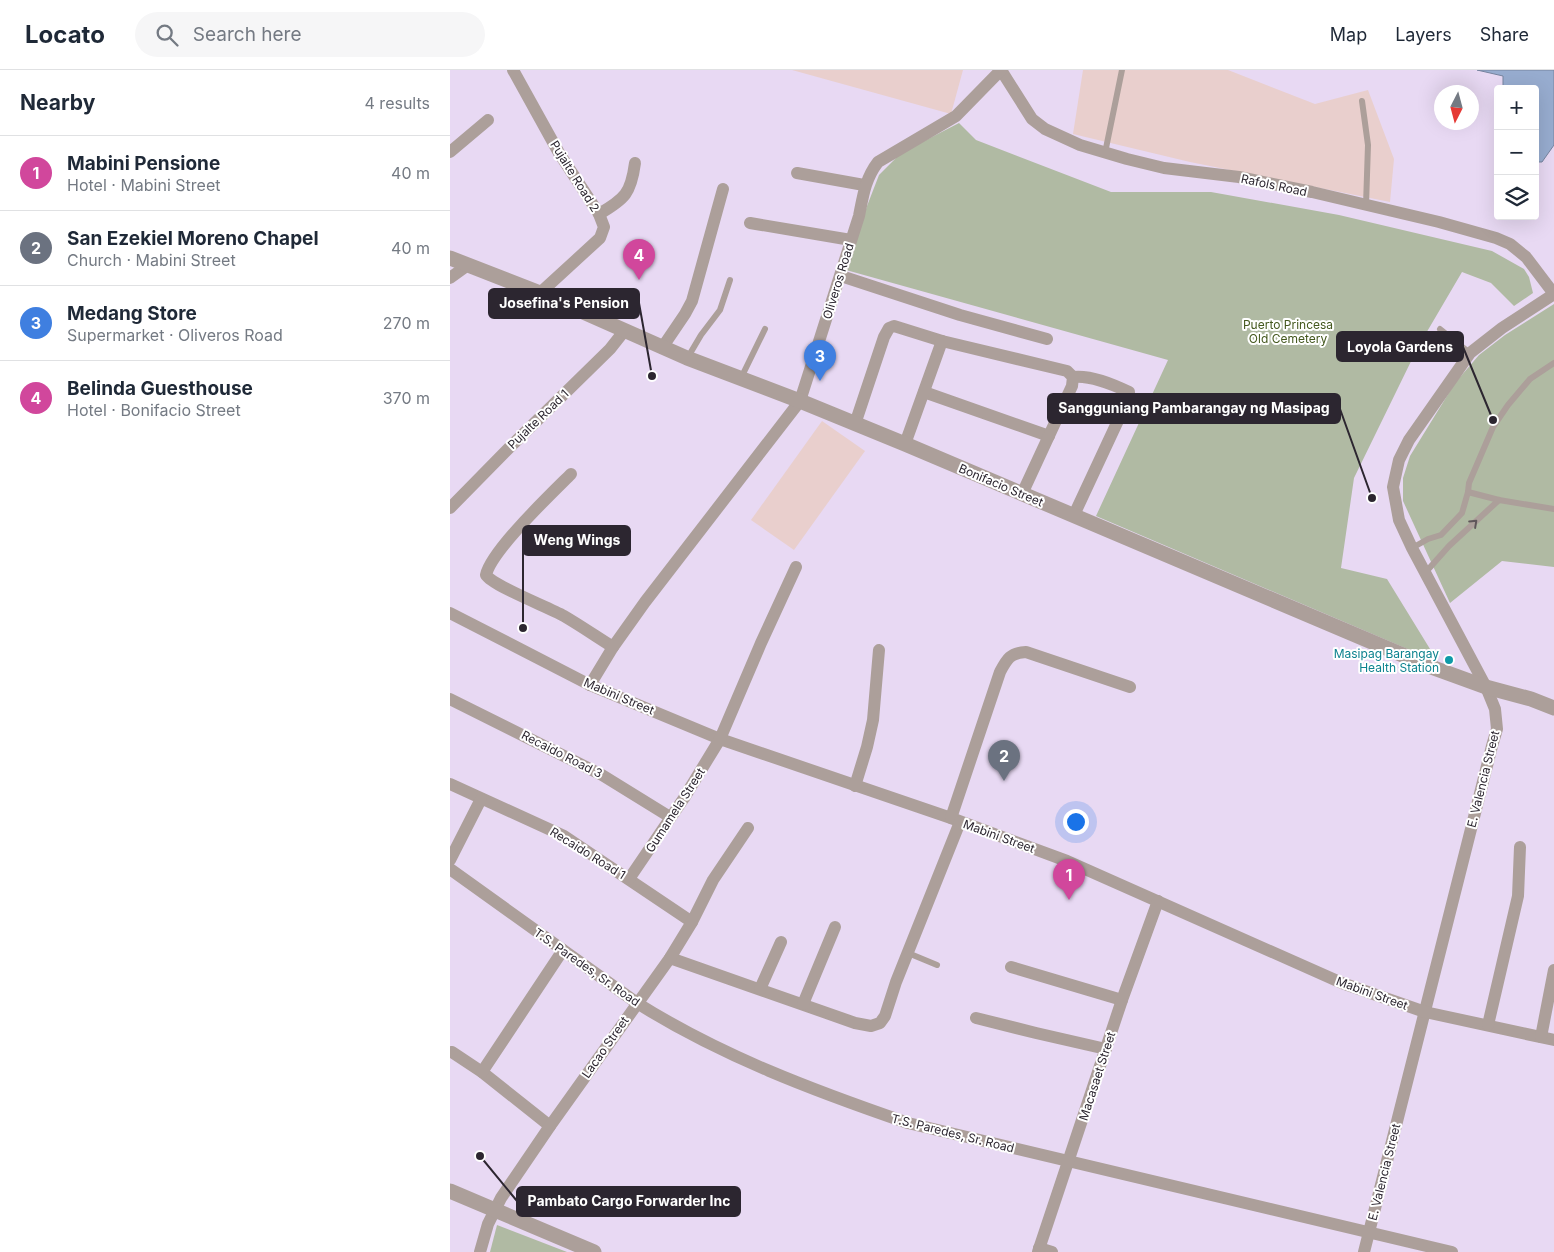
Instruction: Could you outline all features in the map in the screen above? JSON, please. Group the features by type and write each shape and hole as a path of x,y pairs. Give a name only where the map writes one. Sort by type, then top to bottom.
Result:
{"street":[{"name":"Pujalte Road 2","path":"512,70 569,168 599,214 604,227 600,238 540,294"},
{"name":"Rafols Road","path":"1001,70 1032,119 1045,129 1080,145 1164,168 1239,177 1312,192 1496,238 1510,244 1526,257 1554,294"},
{"name":"Oliveros Road","path":"590,685 613,647 645,602 800,401 859,216 864,185 878,162 956,116 1001,70"},
{"path":"450,152 488,120"},
{"path":"599,214 610,208 628,192 632,184 635,164"},
{"path":"796,173 864,185"},
{"path":"662,348 692,302 723,189"},
{"path":"750,223 851,240"},
{"name":"Bonifacio Street","path":"450,258 625,330 662,348 905,444 1432,667 1486,687 1531,699 1554,708"},
{"path":"450,278 468,265"},
{"path":"841,276 960,315 1047,339"},
{"name":"E. Valencia Street","path":"1364,1252 1497,729 1495,709 1486,687 1425,574 1399,520 1393,487 1399,460 1409,440 1470,353 1502,328 1554,294"},
{"path":"855,424 884,337 889,328 894,326 942,341 1064,370 1073,377"},
{"name":"Pujalte Road 1","path":"450,508 610,350 625,330"},
{"path":"905,444 942,341"},
{"path":"1073,377 1083,376 1129,392 1129,397 1074,516"},
{"path":"1022,494 1072,386 1073,377"},
{"path":"924,392 1049,436"},
{"path":"570,474 517,529 490,564 486,575 501,585 564,616 613,647"},
{"name":"Gumamela Street","path":"629,880 684,798 720,739 796,567"},
{"name":"Mabini Street","path":"450,613 590,685 720,739 955,820 1067,861 1342,983 1425,1012 1554,1040"},
{"path":"855,786 873,720 880,650"},
{"path":"670,958 860,1024 872,1026 880,1023 885,1016 955,820 1000,672 1010,657 1017,652 1026,652 1130,687"},
{"name":"Recaido Road 3","path":"450,698 602,775 670,817"},
{"name":"Recaido Road 1","path":"450,784 564,836 692,922"},
{"path":"450,860 481,798"},
{"name":"Lacao Street","path":"480,1252 494,1210 550,1126 670,958 692,922 713,880 748,828"},
{"path":"1488,1025 1518,896 1520,847"},
{"name":"T.S. Paredes, Sr. Road","path":"450,869 637,1003 664,1020 763,1068 874,1111 908,1123 1452,1252"},
{"name":"Macasaet Street","path":"1038,1250 1122,1000 1158,901"},
{"path":"803,1004 835,927"},
{"path":"760,989 781,942"},
{"path":"482,1072 563,950"},
{"path":"1010,967 1122,1000"},
{"path":"1540,1037 1554,970"},
{"path":"976,1018 1036,1034 1106,1049"},
{"path":"452,1052 482,1072 550,1126"},
{"path":"450,1191 594,1252"},
{"path":"1038,1250 1052,1252"}],"lane":[{"path":"1105,152 1122,70"},
{"path":"1362,101 1368,145 1366,206"},
{"path":"687,358 720,310 730,280"},
{"path":"741,378 765,329"},
{"path":"1440,329 1470,353"},
{"path":"1412,548 1428,539 1441,535 1462,513 1469,483 1493,427 1508,405 1530,379 1554,363"},
{"path":"1468,492 1499,500 1554,509"},
{"path":"1425,574 1449,546 1499,500"},
{"path":"1441,535 1449,546"},
{"path":"908,953 937,965"}],"shaded area":[{"path":"792,70 963,70 951,114"},
{"path":"1083,70 1228,70 1315,104 1368,90 1394,159 1390,202 1190,162 1073,134"},
{"path":"822,421 865,451 794,550 751,520"}],"green space":[{"name":"Puerto Princesa Old Cemetery","path":"959,123 976,140 1111,192 1211,192 1339,215 1492,251 1524,269 1529,277 1533,293 1514,306 1491,283 1462,272 1418,347 1354,478 1341,568 1387,579 1438,662 1096,516 1168,360 846,270 879,175 901,153"},
{"path":"1554,304 1554,567 1502,561 1450,603 1403,501 1403,478 1410,456 1455,383 1479,355 1505,335"},
{"path":"497,1225 567,1252 490,1252"}],"water":[{"path":"1477,70 1554,70 1554,145 1542,162 1539,162 1539,85 1503,85 1503,76"}],"place":[{"name":"Belinda Guesthouse","path":"639,280"},
{"name":"Josefina's Pension","path":"652,376"},
{"name":"Medang Store","path":"820,381"},
{"name":"Loyola Gardens","path":"1493,420"},
{"name":"Sangguniang Pambarangay ng Masipag","path":"1372,498"},
{"name":"Weng Wings","path":"523,628"},
{"name":"Masipag Barangay Health Station","path":"1449,660"},
{"name":"San Ezekiel Moreno Chapel","path":"1004,781"},
{"name":"Mabini Pensione","path":"1069,900"},
{"name":"Pambato Cargo Forwarder Inc","path":"480,1156"}]}
